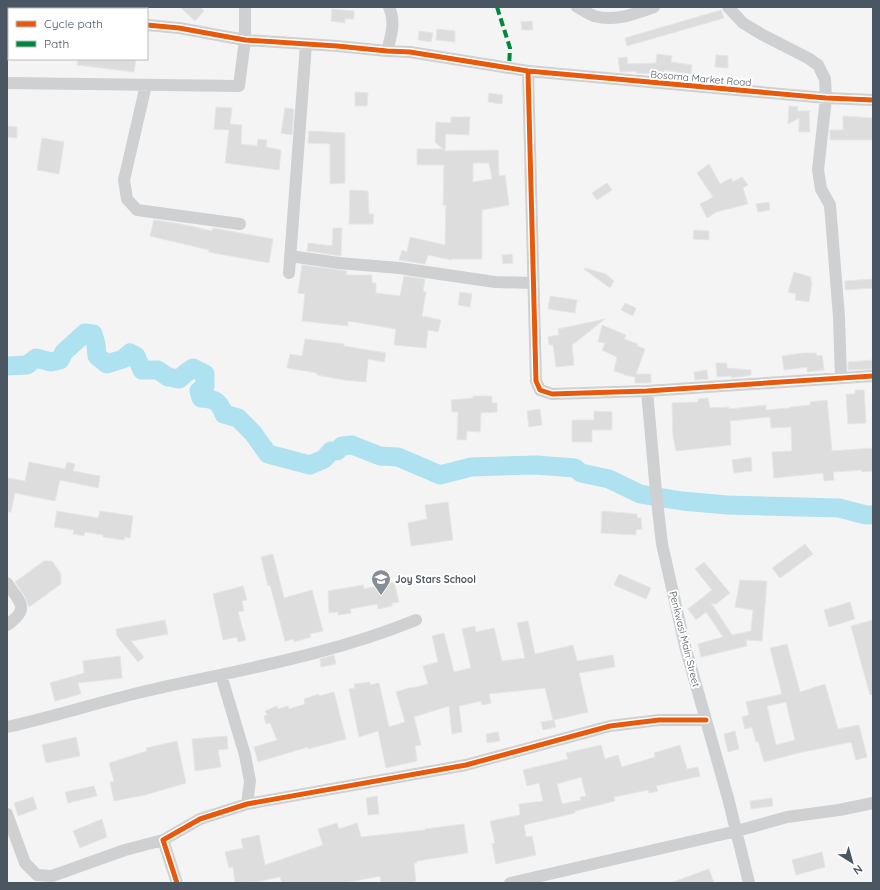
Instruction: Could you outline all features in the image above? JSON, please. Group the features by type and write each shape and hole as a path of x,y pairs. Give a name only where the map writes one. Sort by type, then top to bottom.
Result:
{"street":[{"path":"7,83 239,86 245,40 245,7"},
{"path":"387,51 393,28 393,20 389,7"},
{"path":"577,7 594,16 608,18 626,17 654,7"},
{"path":"728,7 743,23 808,58 818,65 824,79 826,98 818,170 820,189 830,205 839,317 841,378"},
{"name":"Bosoma Market Road","path":"148,25 179,28 245,40 410,52 528,71 826,98 873,100"},
{"path":"289,274 306,44"},
{"path":"528,71 532,283 536,380 540,390 552,394 647,391 873,376"},
{"path":"146,85 124,180 127,199 137,210 240,224"},
{"path":"290,256 339,263 399,268 494,282 532,283"},
{"name":"Penkwasi Main Street","path":"647,391 662,544 685,646 737,831 749,883"},
{"path":"7,583 22,610 20,614 7,625"},
{"path":"7,728 141,692 221,675 344,645 416,620"},
{"path":"221,675 245,755 250,781 247,804"},
{"path":"7,814 25,863 37,875 52,876 125,850 164,840 200,819 247,804 466,766 610,726 659,720 706,720"},
{"path":"510,883 737,831 787,817 839,810 873,803"},
{"path":"164,840 177,883"}],"building":[{"path":"180,7 200,7 204,11 195,21"},
{"path":"332,9 354,11 354,19 345,19 345,23 331,21"},
{"path":"721,10 724,18 627,46 625,38"},
{"path":"532,21 533,30 522,30 521,22"},
{"path":"437,29 455,31 455,42 436,40"},
{"path":"419,31 433,33 431,42 418,40"},
{"path":"657,54 672,56 671,62 692,65 691,74 664,70 663,76 636,73 636,71 620,72 618,58 627,57 628,64 656,63"},
{"path":"716,55 728,56 728,68 715,67"},
{"path":"78,60 136,60 134,72 77,65"},
{"path":"355,92 368,93 367,106 355,106"},
{"path":"489,93 503,95 502,104 488,102"},
{"path":"789,106 798,107 797,111 811,111 809,112 810,132 799,132 799,118 788,124"},
{"path":"216,107 232,108 230,124 242,125 241,144 257,146 258,139 267,140 266,147 281,150 279,170 225,163 229,130 214,129"},
{"path":"285,108 294,109 292,135 281,133"},
{"path":"843,116 873,118 873,140 830,140 830,130 843,130"},
{"path":"451,117 470,117 469,135 446,134 445,151 498,150 499,176 505,175 509,205 482,210 482,259 451,260 428,255 425,264 399,260 402,250 407,252 410,237 445,245 446,205 443,205 444,165 417,165 417,149 443,149 435,142 436,122 451,123","holes":["473,163 489,163 492,179 473,182"]},
{"path":"7,126 17,127 17,138 7,137"},
{"path":"309,131 345,133 345,183 330,184 330,144 308,143"},
{"path":"42,138 64,142 59,174 37,170"},
{"path":"709,164 720,184 731,178 733,182 742,177 748,185 743,188 748,204 716,212 707,218 700,204 713,197 697,173"},
{"path":"607,183 612,190 597,200 592,193"},
{"path":"350,190 368,191 369,214 374,214 373,224 349,224"},
{"path":"769,202 770,210 758,212 756,204"},
{"path":"154,220 212,231 213,228 273,239 269,263 208,252 209,250 150,236"},
{"path":"333,228 342,228 341,256 307,251 308,243 332,246"},
{"path":"694,230 709,231 709,240 693,239"},
{"path":"512,254 513,263 503,264 502,255"},
{"path":"302,265 347,271 346,275 372,275 372,283 376,283 376,293 400,296 404,276 425,279 423,292 426,292 422,316 441,320 438,332 428,330 426,348 394,345 396,329 348,321 348,326 302,321 305,294 298,293"},
{"path":"584,269 606,274 614,281 610,288"},
{"path":"794,272 811,277 812,282 809,302 795,300 796,294 788,292"},
{"path":"873,279 873,288 845,290 845,281"},
{"path":"460,292 472,294 470,307 458,305"},
{"path":"550,296 577,300 575,313 548,309"},
{"path":"625,303 636,308 633,316 621,310"},
{"path":"605,319 572,345 574,365 556,367 553,345 549,345 548,337 559,335 558,329"},
{"path":"602,325 626,335 624,339 638,344 637,346 645,349 636,374 651,374 651,383 635,383 635,377 614,371 617,357 602,350 605,343 598,342"},
{"path":"305,339 344,344 344,346 386,353 384,362 368,359 366,382 344,380 317,375 317,373 287,368 290,354 302,356"},
{"path":"816,353 817,356 822,355 824,370 807,372 807,367 784,370 782,356"},
{"path":"873,360 873,369 848,370 848,362"},
{"path":"716,363 727,363 727,368 751,370 751,375 732,378 731,376 717,377"},
{"path":"707,370 708,379 695,380 694,372"},
{"path":"855,390 864,390 866,423 848,424 846,394 855,394"},
{"path":"473,396 492,396 492,403 497,403 497,412 481,413 480,432 467,431 466,440 457,440 458,412 452,412 451,400 473,398"},
{"path":"708,398 710,408 729,407 729,409 766,405 766,410 810,405 810,402 827,400 832,451 873,448 873,471 862,472 862,470 833,472 834,480 824,481 823,473 774,478 772,452 792,451 791,427 771,428 770,417 730,421 731,445 676,451 673,436 672,403 698,402 698,399"},
{"path":"540,409 542,425 529,427 527,411"},
{"path":"594,411 612,412 612,430 592,430 592,442 572,442 572,420 594,420"},
{"path":"751,457 752,471 734,473 732,460"},
{"path":"29,462 65,469 67,462 75,464 73,471 100,476 98,488 60,480 55,501 15,493 11,512 7,512 7,478 25,481"},
{"path":"448,502 453,540 411,546 408,523 427,519 425,505"},
{"path":"57,511 98,518 100,511 133,516 130,538 125,537 124,540 103,537 103,535 85,532 84,536 73,534 74,530 54,527"},
{"path":"602,511 637,514 637,518 641,518 642,529 636,530 636,535 601,533"},
{"path":"805,544 813,554 780,578 772,568"},
{"path":"273,554 284,598 312,590 323,631 310,634 311,637 294,642 294,639 285,641 270,585 268,586 261,557"},
{"path":"44,561 52,561 61,574 61,584 29,607 25,597 15,582"},
{"path":"704,562 730,593 716,604 711,603 732,635 751,631 753,610 735,607 740,580 767,581 762,641 746,640 747,646 701,657 698,644 723,637 706,612 696,620 688,609 712,590 695,569"},
{"path":"619,574 651,588 646,599 614,585"},
{"path":"394,582 399,602 392,603 392,606 378,609 377,604 350,609 351,613 338,615 338,612 329,613 328,591 363,585 364,589"},
{"path":"243,586 247,600 242,601 244,611 238,612 246,640 238,642 237,637 223,640 213,594"},
{"path":"850,602 855,619 829,627 824,610"},
{"path":"165,620 168,634 131,641 144,657 138,662 117,636 116,629"},
{"path":"873,620 873,694 870,695 851,626"},
{"path":"528,621 535,654 573,645 577,661 613,655 615,667 579,673 588,712 554,720 556,727 543,730 541,722 553,720 545,688 489,694 491,703 482,705 481,701 459,706 462,732 452,734 449,706 414,717 421,745 415,746 417,761 386,768 378,731 359,737 349,689 355,688 354,684 370,682 370,685 379,683 389,727 405,722 396,692 428,684 423,666 438,662 432,636 444,633 454,672 471,668 462,629 475,626 476,632 494,628 502,661 525,658 517,623"},
{"path":"787,644 800,692 825,684 838,729 859,725 867,757 856,760 851,742 764,762 752,727 745,729 742,717 749,715 746,702 782,694 770,648","holes":["786,702 795,740 776,745 767,706"]},
{"path":"334,655 336,664 321,667 320,659"},
{"path":"120,656 122,678 78,683 81,694 55,701 50,683 84,673 83,661"},
{"path":"334,692 346,739 308,749 308,747 258,762 254,747 277,740 270,723 266,724 264,716 267,715 265,711 277,706 278,709 288,706 289,709 305,704 304,699 319,694 319,696"},
{"path":"735,731 739,749 728,752 724,734"},
{"path":"498,732 500,741 487,743 486,734"},
{"path":"227,736 228,749 218,750 221,767 195,771 192,739"},
{"path":"76,737 80,756 46,763 42,745"},
{"path":"177,741 186,783 145,795 114,801 110,782 114,781 109,763 147,751 146,748"},
{"path":"601,745 605,759 618,755 622,767 655,757 654,753 680,745 687,769 698,767 700,776 656,786 658,791 649,793 648,790 614,797 615,801 575,811 575,813 524,825 526,837 532,836 536,855 496,864 492,844 495,843 490,821 520,815 519,804 543,801 539,783 527,786 523,770 568,759 566,753","holes":["581,777 586,796 580,797 581,800 562,804 557,784"]},
{"path":"94,786 97,796 68,803 65,792"},
{"path":"377,796 379,814 368,815 366,798"},
{"path":"33,797 37,809 18,816 14,803"},
{"path":"772,798 773,806 751,809 750,801"},
{"path":"102,819 107,837 80,848 73,831"},
{"path":"337,823 339,829 357,823 361,837 464,824 468,853 417,861 417,863 414,863 416,883 381,883 380,876 345,883 282,883 280,877 251,883 235,883 233,867 229,868 225,852 243,848 241,839 259,835 265,865 323,845 318,829"},
{"path":"822,852 825,867 796,875 792,860"},
{"path":"709,869 714,883 673,883 673,882"}],"waterway":[{"path":"7,366 27,365 36,358 51,362 60,360 64,352 85,333 93,334 97,356 107,364 123,359 130,353 136,356 142,370 158,370 168,377 179,379 193,368 205,374 205,386 199,391 201,398 213,400 218,403 224,414 238,418 253,433 268,454 310,465 324,459 331,451 337,451 342,446 352,445 380,456 398,457 440,475 471,467 536,465 575,468 581,473 609,479 640,494 682,501 727,505 839,508 866,515 873,515"}],"marked path":[{"path":"497,7 510,48 509,67"}],"cycle path":[{"path":"148,25 179,28 245,40 410,52 528,71 826,98 873,100"},
{"path":"528,71 536,381 540,390 552,394 647,391 873,376"},
{"path":"177,883 163,840 200,819 247,804 466,765 610,726 659,720 706,720"}],"place":[{"name":"Joy Stars School","path":"381,596"}]}
